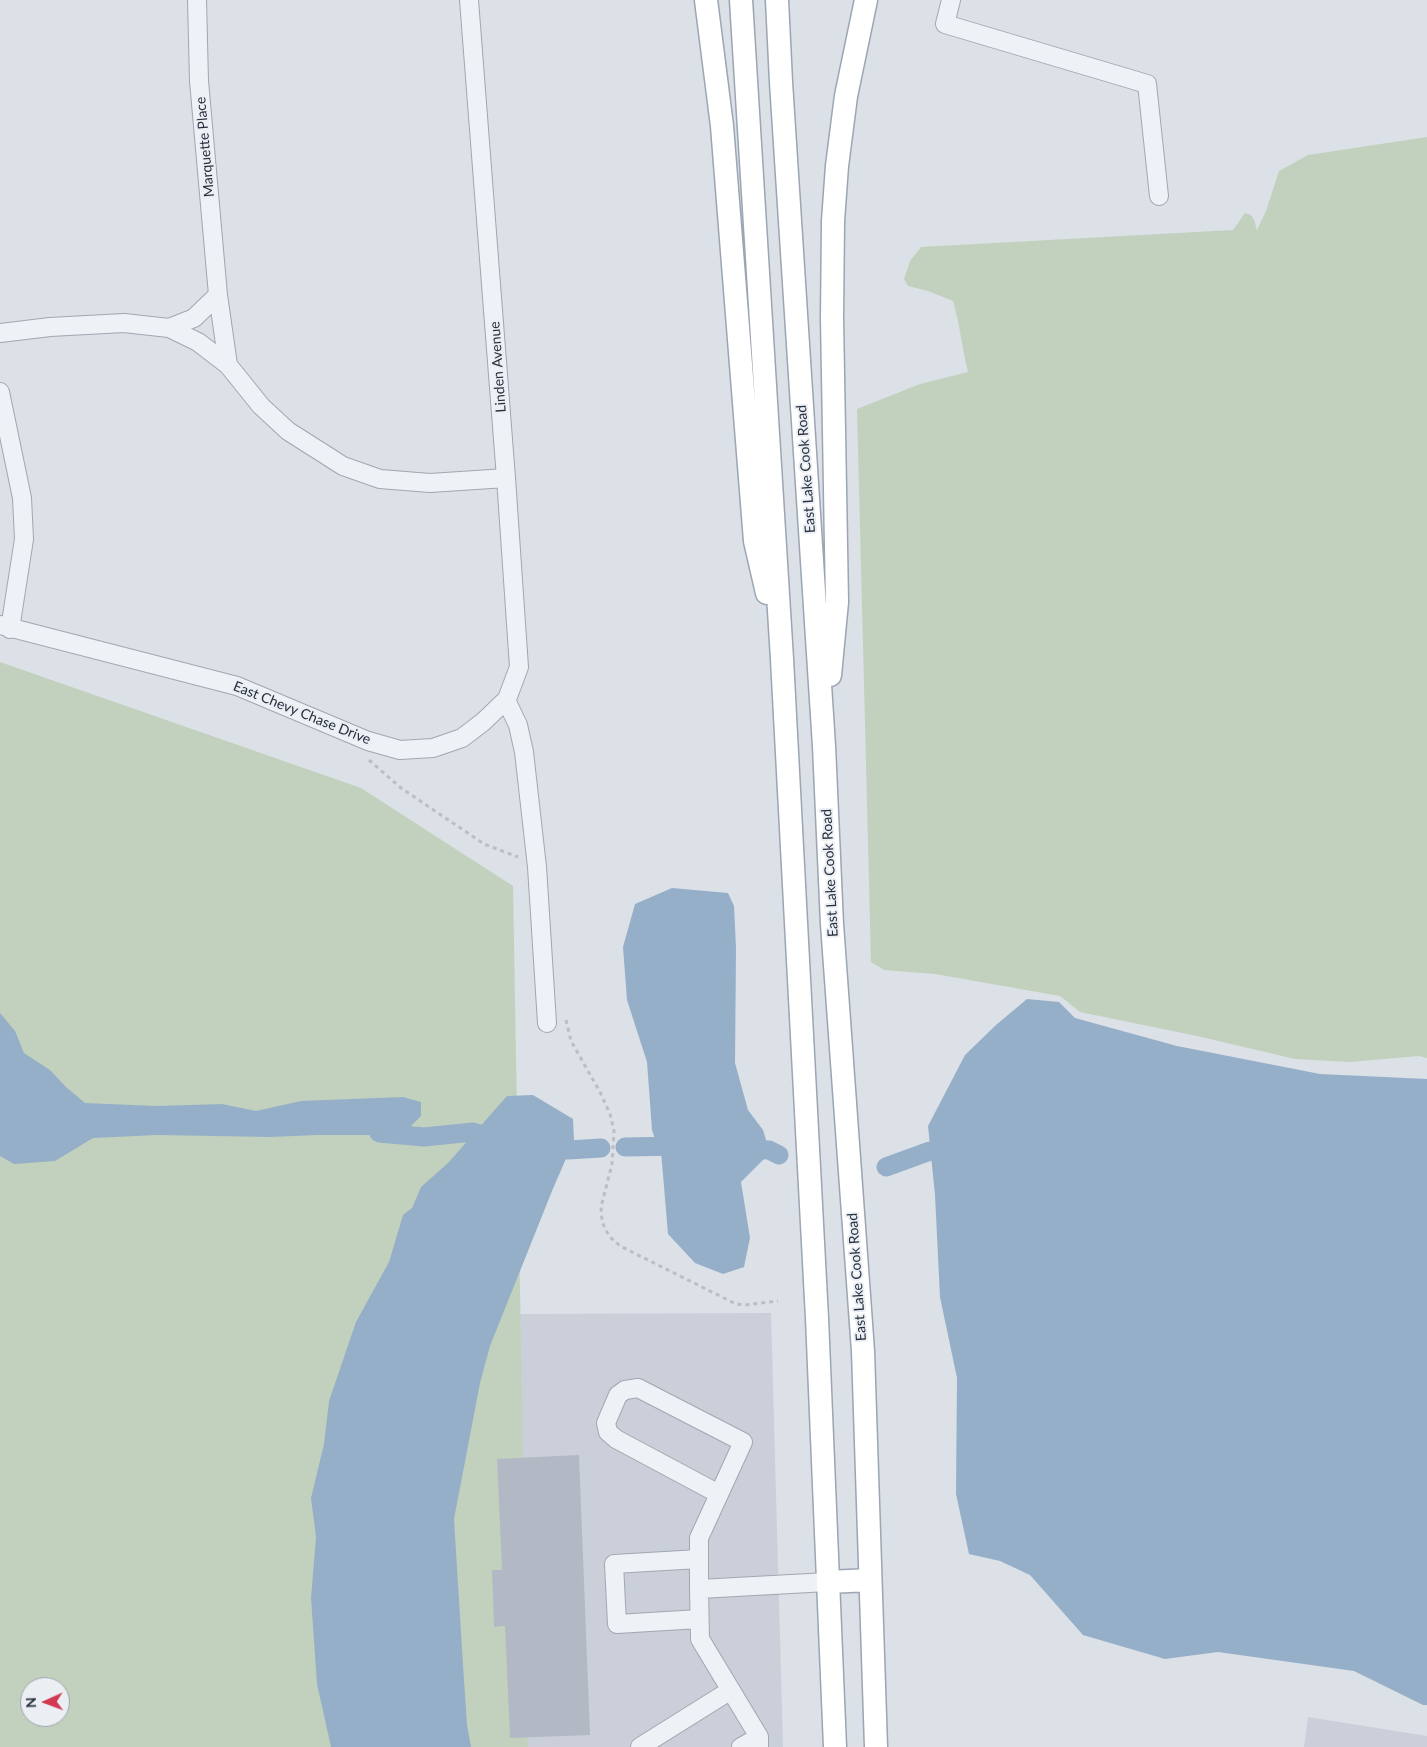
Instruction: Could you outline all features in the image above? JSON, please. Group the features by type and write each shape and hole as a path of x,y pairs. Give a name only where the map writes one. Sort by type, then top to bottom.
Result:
{"main road":[{"path":"706,0 722,126 755,541 782,658"},
{"path":"742,0 782,658 817,1318 835,1747"},
{"name":"East Lake Cook Road","path":"777,0 824,746 833,944 863,1351 876,1747"},
{"path":"824,746 837,602 832,318 833,221 837,166 846,96 866,0"},
{"path":"828,1582 870,1580"}],"street":[{"name":"Marquette Place","path":"197,0 199,81 218,295 228,365"},
{"name":"Linden Avenue","path":"469,0 519,667 506,700 483,722"},
{"path":"951,0 945,24 1147,84 1160,196"},
{"path":"169,328 194,318 218,295"},
{"path":"0,333 50,327 124,324 169,328 198,342 228,365 261,406 288,431 343,466 380,479 430,482 506,478"},
{"path":"0,392 22,498 24,539 5,627"},
{"name":"East Chevy Chase Drive","path":"5,627 237,686 368,741 400,750 433,748 462,738 483,722"},
{"path":"506,700 518,725 524,752 537,867 546,1023"},
{"path":"719,1494 616,1439 608,1432 606,1423 618,1395 625,1390 638,1388 744,1442 699,1538 698,1559 700,1639 731,1690 759,1742 741,1747"},
{"path":"698,1559 614,1564 618,1624 700,1620"},
{"path":"699,1589 828,1582"},
{"path":"640,1747 731,1690"}],"path":[{"path":"367,758 401,788 484,844 525,859 537,867"},
{"path":"566,1019 571,1041 600,1092 610,1114 614,1130 612,1164 601,1207 602,1222 609,1236 620,1246 736,1304 745,1305 778,1301"}],"shaded area":[{"path":"771,1313 783,1747 528,1747 520,1314"},
{"path":"1308,1717 1427,1736 1427,1747 1304,1747"}],"green space":[{"path":"1427,137 1427,1058 1419,1056 1350,1062 1295,1059 1197,1036 1080,1012 1060,996 935,974 884,970 871,962 857,409 920,384 968,372 953,301 928,291 908,286 904,279 910,261 921,247 1233,230 1245,213 1255,221 1257,230 1266,211 1279,171 1308,155"},
{"path":"0,662 361,788 513,886 528,1747 0,1747"}],"water":[{"path":"672,888 728,893 734,906 736,948 735,1063 748,1110 763,1130 769,1150 765,1158 741,1182 750,1238 744,1267 723,1274 695,1263 668,1234 661,1151 652,1130 647,1062 627,1000 623,947 635,904"},
{"path":"1027,999 1059,1002 1075,1018 1177,1046 1320,1074 1427,1079 1427,1705 1423,1705 1354,1671 1218,1652 1165,1659 1083,1635 1030,1575 1000,1561 969,1554 956,1494 957,1378 940,1297 935,1195 928,1126 965,1055"},
{"path":"0,1013 15,1031 24,1053 50,1070 85,1103 157,1106 222,1104 256,1111 301,1101 403,1097 421,1102 421,1116 402,1135 270,1137 157,1135 93,1138 55,1161 14,1164 0,1156"},
{"path":"533,1095 573,1119 574,1140 490,1346 480,1383 454,1519 467,1725 471,1747 331,1747 317,1684 311,1598 316,1537 311,1498 324,1444 329,1401 356,1322 389,1262 403,1215 412,1208 421,1187 448,1163 507,1096"}],"building":[{"path":"579,1455 590,1735 510,1738 505,1626 494,1627 492,1570 502,1570 497,1459"}],"waterway":[{"path":"379,1133 424,1137 473,1132 497,1139"},
{"path":"625,1147 681,1146"},
{"path":"546,1148 568,1150 601,1148"},
{"path":"744,1149 769,1150 779,1155"},
{"path":"886,1167 930,1151"}]}
